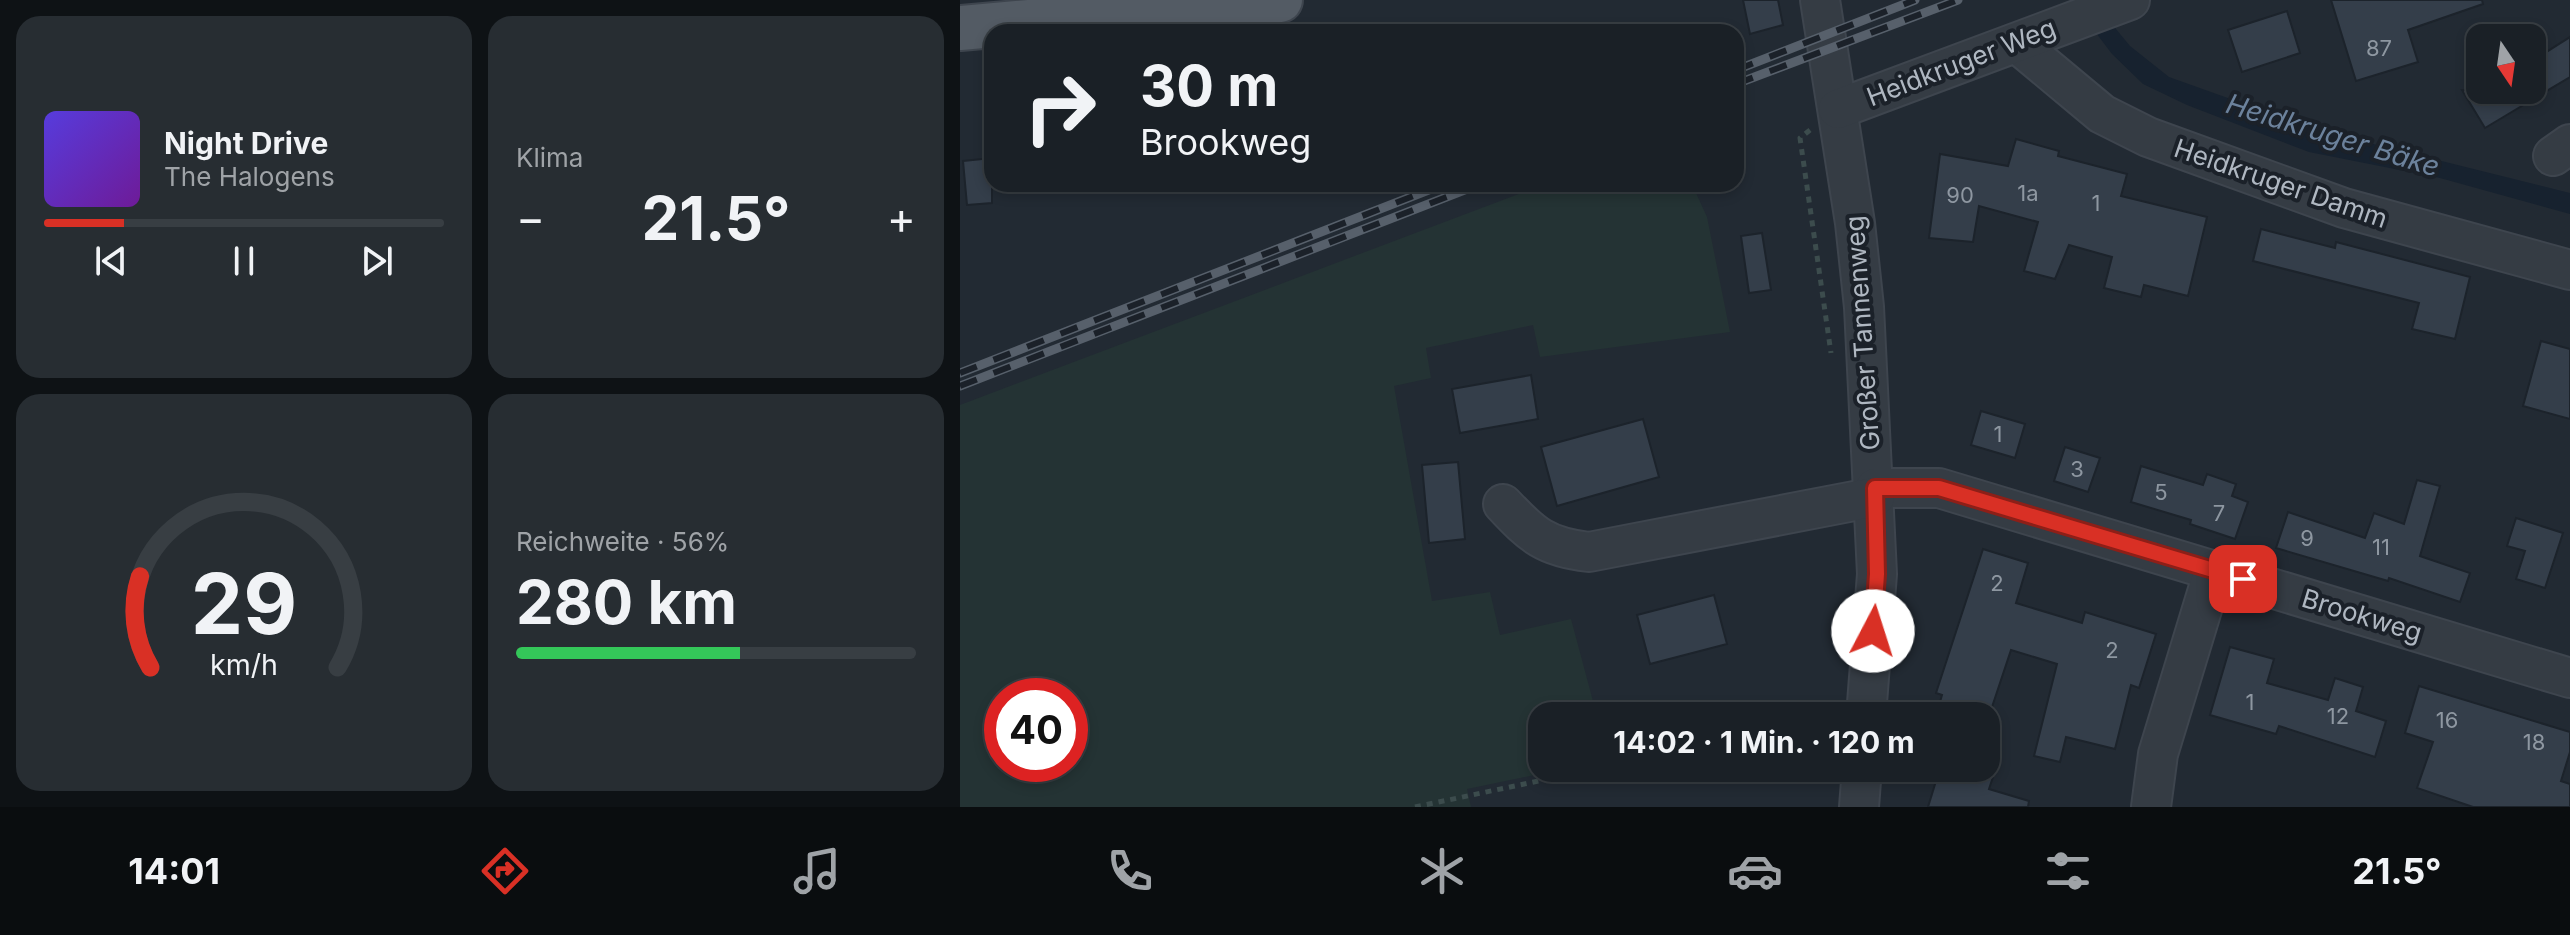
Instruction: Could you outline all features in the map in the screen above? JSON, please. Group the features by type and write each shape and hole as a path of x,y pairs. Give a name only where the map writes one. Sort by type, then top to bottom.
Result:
{"main road":[{"path":"1006,24 1280,0"},
{"path":"960,28 984,26"}],"street":[{"name":"Großer Tannenweg","path":"1820,0 1864,307 1877,574 1867,702"},
{"name":"Heidkruger Weg","path":"1838,109 2125,2"},
{"name":"Heidkruger Damm","path":"2031,37 2102,114 2148,137 2344,208 2570,270"},
{"name":"Brookweg","path":"1503,504 1533,536 1561,549 1589,552 1875,493 1939,488 2570,678"},
{"path":"2151,807 2158,754 2214,570"},
{"path":"1859,807 1861,782"}],"path":[{"path":"1415,807 1534,782"}],"shaded area":[{"path":"1524,192 1696,192 1707,217 1730,332 1540,357 1533,325 1426,348 1431,378 1394,386 1432,601 1490,592 1500,635 1571,619 1593,702 1528,702 1528,776 1467,789 1471,807 960,807 960,405"}],"water":[{"name":"Heidkruger Bäke","path":"2071,0 2092,0 2130,46 2169,77 2317,130 2570,193 2570,214 2440,178 2309,152 2187,105 2143,84 2112,54"}],"building":[{"path":"1743,0 1778,0 1783,25 1750,34"},
{"path":"2331,0 2482,0 2483,4 2408,30 2418,62 2356,81"},
{"path":"2287,11 2300,53 2242,72 2228,30"},
{"path":"2570,37 2570,77 2546,91 2546,52"},
{"path":"2470,104 2525,104 2485,128"},
{"path":"2016,139 2059,151 2058,156 2127,174 2121,196 2207,217 2188,296 2144,285 2141,297 2104,288 2112,257 2069,245 2055,279 2024,271 2038,222 1979,206 1973,242 1929,238 1940,154 2008,166"},
{"path":"984,159 984,192 992,192 992,203 967,205 963,161"},
{"path":"2261,229 2335,248 2336,242 2470,277 2455,339 2412,329 2419,303 2253,261"},
{"path":"1762,233 1771,290 1749,293 1741,236"},
{"path":"2541,341 2570,349 2570,419 2523,406"},
{"path":"1531,375 1538,419 1460,433 1452,389"},
{"path":"1981,411 2025,424 2015,458 1971,445"},
{"path":"1643,419 1659,477 1557,506 1541,447"},
{"path":"2065,447 2100,458 2088,492 2054,481"},
{"path":"1458,462 1465,539 1429,543 1422,465"},
{"path":"2141,466 2203,485 2207,474 2236,484 2232,496 2248,502 2235,539 2190,524 2191,520 2131,502"},
{"path":"2417,480 2440,486 2420,556 2470,573 2460,602 2389,578 2388,581 2276,548 2288,512 2365,538 2374,513 2404,524"},
{"path":"2516,518 2563,533 2545,588 2516,579 2525,551 2507,546"},
{"path":"1983,549 2028,563 2016,603 2082,623 2085,612 2156,634 2139,688 2131,685 2115,749 2066,737 2060,762 2034,756 2057,664 2011,650 1994,702 1940,702 1942,695 1936,693"},
{"path":"1714,595 1727,644 1650,664 1637,615"},
{"path":"2230,647 2274,659 2267,683 2328,700 2335,678 2363,687 2356,711 2386,721 2375,757 2279,726 2276,734 2210,715"},
{"path":"2419,686 2570,732 2570,752 2561,781 2570,784 2570,807 2473,807 2417,788 2433,742 2405,733"},
{"path":"1936,782 1991,782 1989,789 2029,801 2028,807 1928,807"}],"railway":[{"path":"1744,67 1915,0"},
{"path":"1744,81 1958,0"},
{"path":"960,373 1424,192"},
{"path":"960,386 1459,192"}],"route":[{"path":"1873,631 1877,574 1875,488 1939,488 2243,579"}]}
